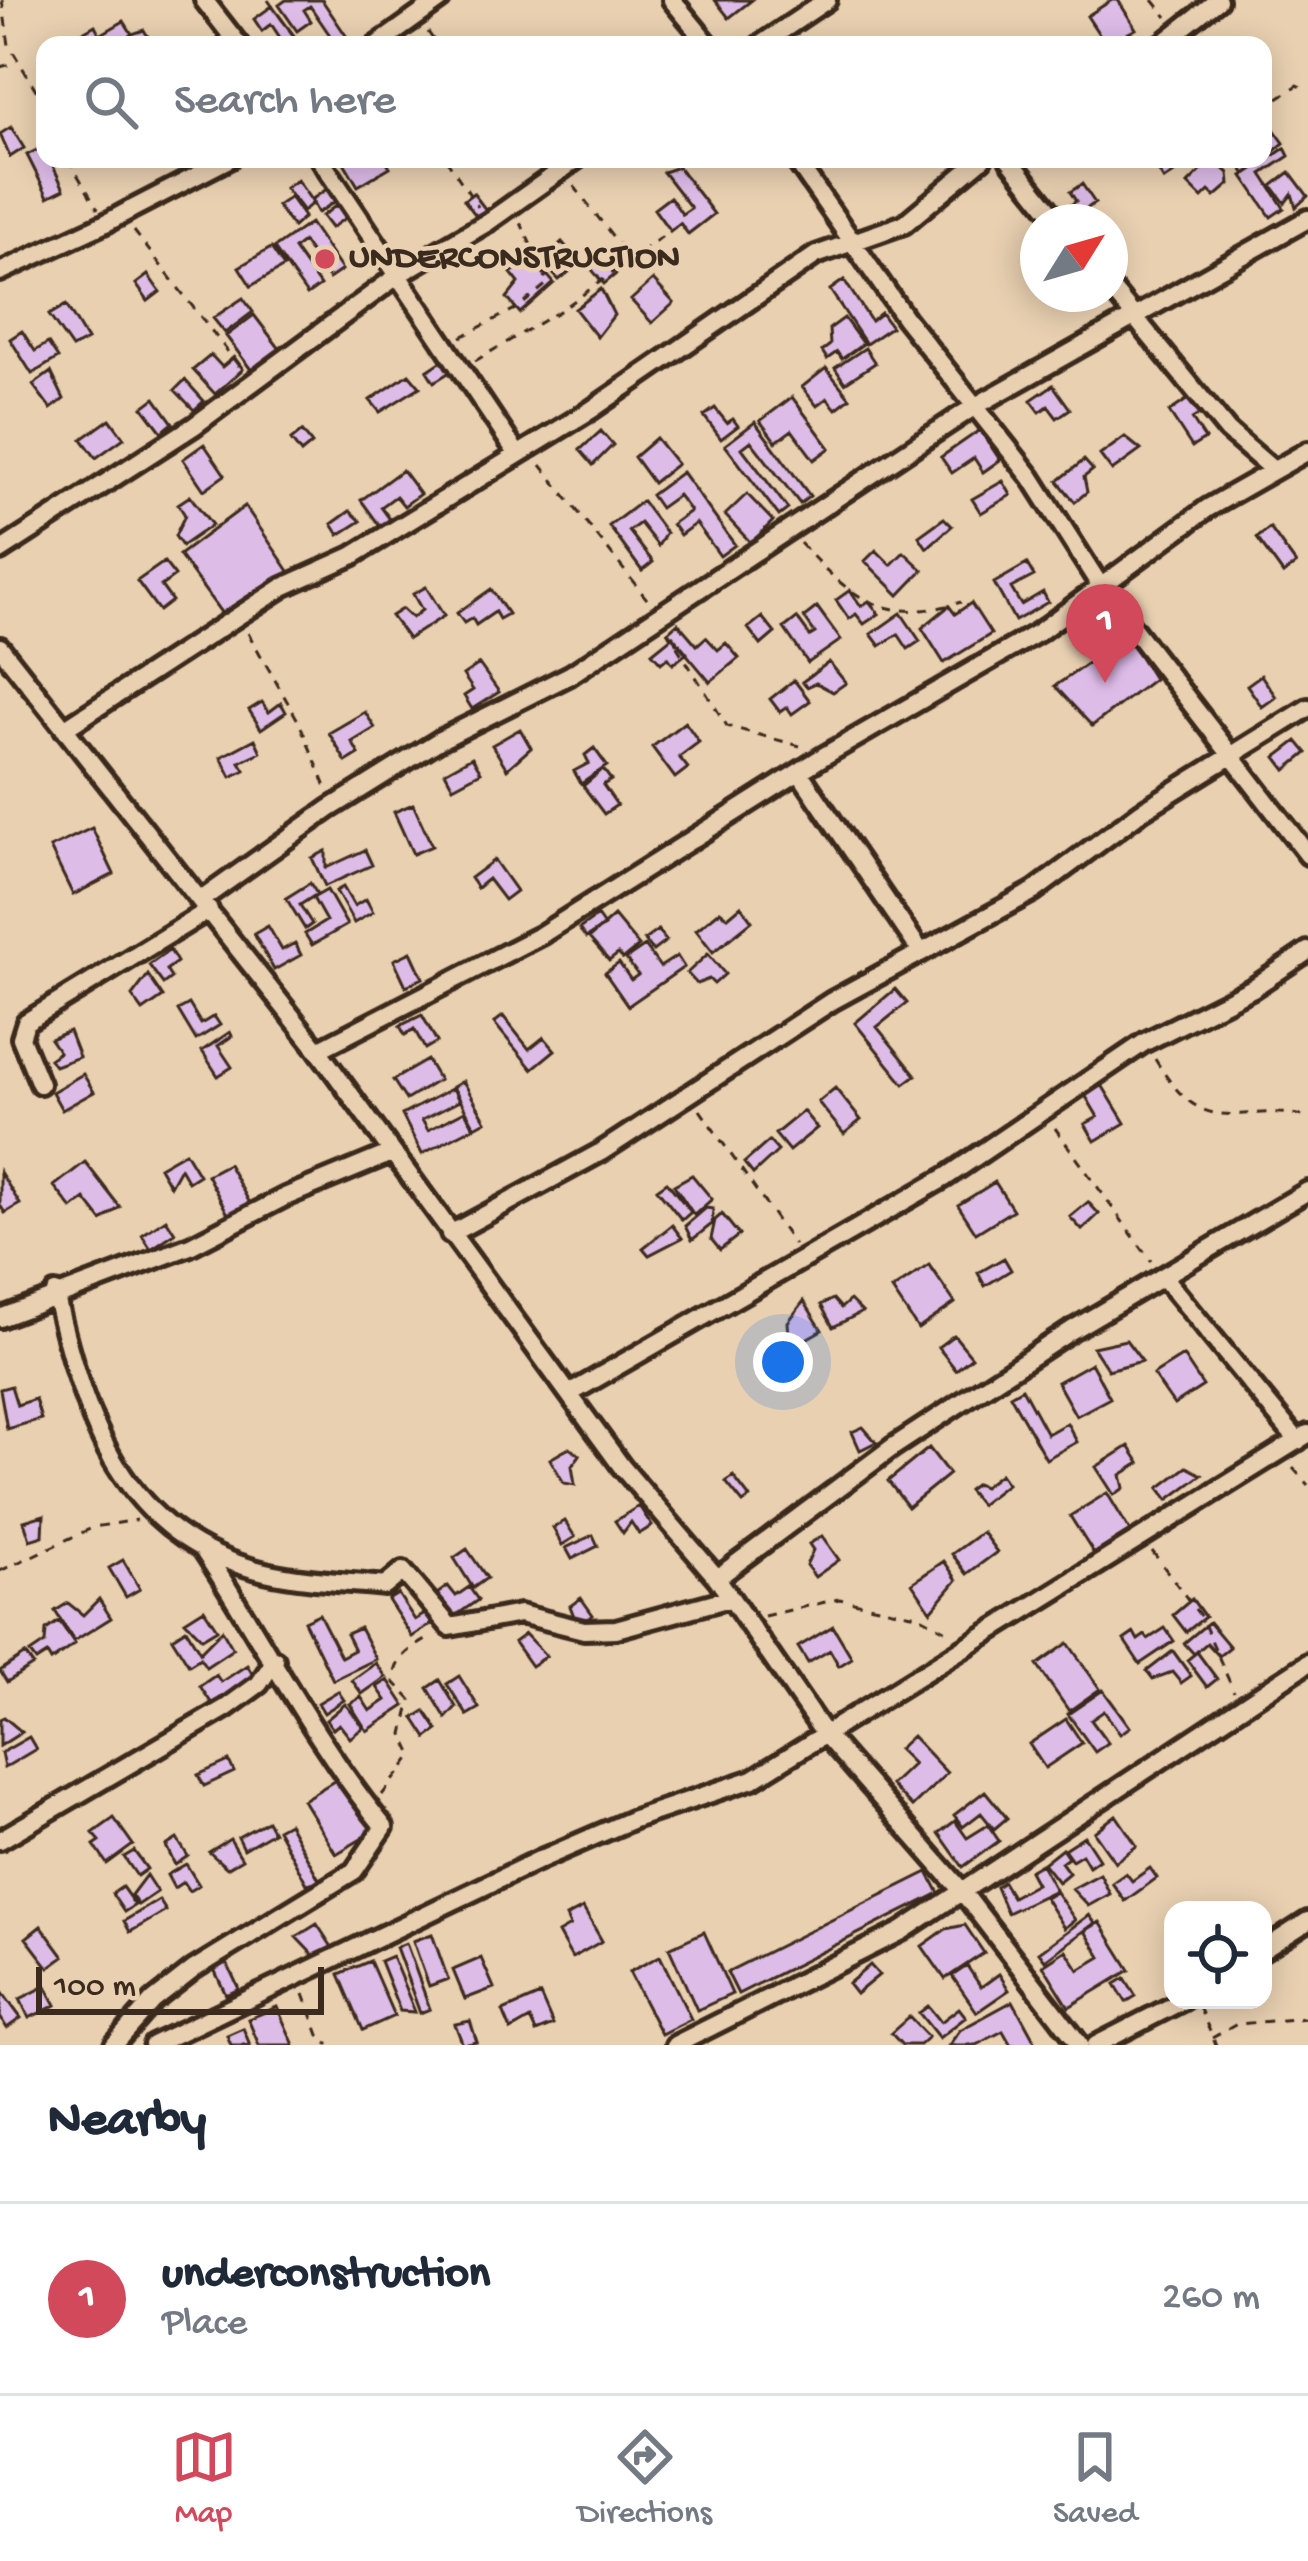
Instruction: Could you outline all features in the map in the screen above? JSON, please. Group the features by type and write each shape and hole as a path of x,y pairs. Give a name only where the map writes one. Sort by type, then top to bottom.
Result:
{"street":[{"path":"204,0 232,36"},
{"path":"389,36 440,0"},
{"path":"672,0 702,36"},
{"path":"773,36 827,0"},
{"path":"1172,36 1218,0"},
{"path":"0,272 107,220 128,215 214,168"},
{"path":"328,168 400,273 458,370 521,449"},
{"path":"0,551 194,426 400,273 488,222 566,168"},
{"path":"800,168 971,408 1031,477 1101,587 1308,855"},
{"path":"64,729 283,587 352,556 591,410 816,255 904,224 971,168"},
{"path":"1016,168 1045,204"},
{"path":"40,1084 21,1038 26,1022 205,905 329,809 481,717 570,675 657,614 790,533 971,408 1308,220"},
{"path":"1128,307 1228,431 1273,469"},
{"path":"318,1050 541,935 824,756 1007,652 1208,508 1308,451"},
{"path":"0,647 318,1050 389,1154 622,1467 717,1578 823,1732 961,1890 1079,2045"},
{"path":"450,1234 520,1201 832,1001 1034,891 1142,812 1308,708"},
{"path":"799,772 921,952"},
{"path":"569,1394 946,1177 1145,1042 1253,988 1308,951"},
{"path":"0,1318 55,1293 190,1246 285,1197 389,1154"},
{"path":"717,1578 892,1447 1072,1330 1165,1280 1308,1191"},
{"path":"153,2045 634,1819 753,1779 1297,1442 1165,1280"},
{"path":"55,1293 86,1415 101,1448 163,1520 204,1550 266,1572 385,1586 403,1570 449,1627 520,1614 584,1630 616,1629 730,1598"},
{"path":"114,2045 153,2001 194,1969 354,1871 385,1827 301,1717 275,1660 204,1550"},
{"path":"0,1840 226,1708 260,1684 275,1660"},
{"path":"675,2045 902,1931 1308,1663"},
{"path":"1272,1944 1308,1921"},
{"path":"1096,2045 1166,2009"}],"path":[{"path":"2,0 9,45 36,91"},
{"path":"268,0 294,36"},
{"path":"1153,0 1173,24"},
{"path":"0,67 18,62"},
{"path":"1272,102 1298,85 1308,91"},
{"path":"73,168 107,220"},
{"path":"452,168 488,222"},
{"path":"572,168 632,260"},
{"path":"443,346 519,307 548,283 515,203"},
{"path":"128,215 251,383"},
{"path":"458,370 563,309 675,227"},
{"path":"521,449 577,513 594,525 727,726 824,756"},
{"path":"790,533 848,594 908,610 961,602"},
{"path":"239,619 327,781 329,809"},
{"path":"1145,1042 1167,1079 1206,1112 1232,1119 1308,1117"},
{"path":"688,1094 802,1256"},
{"path":"1043,1112 1165,1280"},
{"path":"1297,1442 1308,1485"},
{"path":"0,1571 119,1519 163,1520"},
{"path":"1143,1540 1210,1632 1239,1708"},
{"path":"744,1619 839,1599 916,1615 953,1633"},
{"path":"385,1827 382,1796 412,1755 404,1734 411,1700 394,1682 393,1674 403,1654 449,1627"},
{"path":"299,1975 313,2023 328,2045"},
{"path":"1201,2009 1216,2045"},
{"path":"1212,2038 1237,2024 1308,2018"}],"building":[{"path":"286,0 322,0 346,36 331,36 310,6 304,10 311,21 297,31 279,5"},
{"path":"715,0 752,0 729,18"},
{"path":"1118,0 1136,29 1123,36 1100,36 1087,16"},
{"path":"272,6 294,36 279,36 271,24 262,31 254,19"},
{"path":"124,21 132,34 85,36 83,32 95,25 100,35"},
{"path":"11,127 24,148 10,157 0,134"},
{"path":"1272,131 1284,143 1272,153"},
{"path":"1285,148 1289,156 1272,167 1272,157"},
{"path":"36,150 36,168 54,168 64,189 48,197 27,155"},
{"path":"347,168 388,168 358,186"},
{"path":"679,168 714,214 688,234 680,223 670,231 654,209 670,197 682,214 691,208 663,172"},
{"path":"1157,168 1181,168 1164,180"},
{"path":"1204,168 1223,168 1229,173 1230,184 1215,197 1209,191 1202,198 1188,184"},
{"path":"1255,168 1271,168 1262,174 1284,208 1271,217 1243,176"},
{"path":"1290,172 1308,196 1296,207 1292,194 1285,203 1272,186"},
{"path":"297,180 313,203 303,211 285,188"},
{"path":"334,184 343,196 318,213 311,200"},
{"path":"1082,184 1095,203 1072,204 1076,201 1070,192"},
{"path":"473,193 486,210 477,217 464,200"},
{"path":"290,197 304,217 293,227 277,206"},
{"path":"345,199 354,212 331,228 322,216"},
{"name":"UNDERCONSTRUCTION","path":"310,223 342,270 329,279 303,242 294,249 320,286 307,295 274,248"},
{"name":"UNDERCONSTRUCTION","path":"562,242 580,263 559,280 541,261"},
{"path":"271,248 284,267 251,286 239,267"},
{"path":"618,255 627,265 604,284 588,265 596,258 604,267"},
{"path":"531,256 554,283 520,313 507,298 519,283 511,273"},
{"path":"148,275 160,292 148,301 136,284"},
{"path":"653,280 674,303 652,323 631,300"},
{"path":"844,280 871,321 881,313 891,327 866,344 830,290"},
{"path":"601,289 614,315 597,337 575,309"},
{"path":"243,298 253,312 225,333 213,318"},
{"path":"66,305 87,340 72,348 49,315"},
{"path":"254,315 280,349 252,371 226,336"},
{"path":"844,318 863,344 842,359 837,352 827,359 822,351 830,345 829,329"},
{"path":"22,331 35,351 48,343 58,358 32,374 10,339"},
{"path":"865,348 875,363 845,383 835,368"},
{"path":"211,355 222,367 234,357 243,369 215,394 193,370"},
{"path":"445,359 453,370 434,382 427,371"},
{"path":"826,368 850,398 836,409 827,398 817,406 802,387"},
{"path":"51,372 64,399 51,409 33,385"},
{"path":"409,374 420,387 380,412 370,400"},
{"path":"185,380 204,401 194,410 175,390"},
{"path":"1053,385 1070,409 1057,418 1048,406 1040,412 1031,400"},
{"path":"792,397 830,448 814,460 792,430 776,442 760,421"},
{"path":"1191,397 1202,413 1192,419 1205,439 1192,447 1169,412"},
{"path":"155,398 173,423 162,432 143,407"},
{"path":"715,408 727,423 733,419 738,426 721,439 704,416"},
{"path":"110,419 124,438 96,458 82,439"},
{"path":"755,422 810,496 800,504 751,441 742,448 788,509 779,516 725,445"},
{"path":"980,430 1000,460 983,472 974,458 952,473 941,457"},
{"path":"302,431 312,444 301,453 291,440"},
{"path":"601,431 613,445 593,465 580,450"},
{"path":"1125,437 1141,450 1112,471 1100,455"},
{"path":"656,438 677,464 653,483 634,457"},
{"path":"204,444 225,475 204,490 183,459"},
{"path":"1084,460 1093,470 1084,477 1087,492 1075,502 1058,481"},
{"path":"402,470 420,494 404,506 396,496 381,507 392,522 382,529 361,500"},
{"path":"682,472 735,545 720,556 696,523 680,535 672,524 690,511 678,495 660,508 651,495"},
{"path":"1003,481 1011,495 981,513 972,499"},
{"path":"747,494 773,521 751,543 725,515"},
{"path":"190,496 212,525 182,546 175,536 185,515 178,504"},
{"path":"642,501 666,533 658,546 640,523 629,531 653,562 642,571 609,526"},
{"path":"245,506 291,574 225,618 179,555"},
{"path":"350,511 361,521 339,535 332,524"},
{"path":"944,518 952,526 927,548 919,536"},
{"path":"1270,528 1296,564 1283,574 1257,538"},
{"path":"876,550 891,565 904,552 923,570 899,595 865,561"},
{"path":"164,562 175,576 161,586 172,601 159,611 137,581"},
{"path":"1027,564 1034,576 1011,588 1021,605 1043,592 1048,602 1015,621 994,583"},
{"path":"426,587 444,616 408,639 391,616 402,609 412,618 422,610 413,594"},
{"path":"491,589 508,614 499,619 495,612 476,625 472,618 464,623 457,613"},
{"path":"850,590 861,606 869,601 879,614 864,624 856,614 849,619 836,600"},
{"path":"971,603 991,634 944,663 922,628 949,606 955,614"},
{"path":"817,607 841,640 808,663 784,628 797,618 810,636 815,633 804,617"},
{"path":"901,613 920,641 908,649 898,634 880,646 871,634"},
{"path":"762,617 775,633 761,645 748,628"},
{"path":"678,623 697,645 706,637 718,650 726,643 739,658 710,682 668,632"},
{"path":"673,636 687,653 673,664 668,657 661,663 652,653"},
{"path":"1127,636 1154,679 1092,726 1055,686"},
{"path":"829,662 846,683 833,692 802,682"},
{"path":"479,664 499,692 472,709 464,696 473,690 463,675"},
{"path":"1261,675 1276,697 1262,707 1247,685"},
{"path":"794,680 810,701 792,714 787,707 780,712 770,699"},
{"path":"262,702 269,712 281,703 286,712 261,729 249,710"},
{"path":"365,712 375,728 352,742 359,754 346,762 329,733"},
{"path":"685,722 699,742 679,757 688,768 675,778 652,747"},
{"path":"520,729 531,748 507,769 492,745"},
{"path":"255,739 261,752 240,762 245,770 231,777 221,757"},
{"path":"1297,741 1307,753 1286,770 1276,757"},
{"path":"594,748 607,766 581,784 574,771 589,763 585,755"},
{"path":"472,757 481,772 453,787 445,772"},
{"path":"603,769 611,780 603,785 617,805 604,814 583,786"},
{"path":"413,804 432,846 413,854 394,812"},
{"path":"92,828 114,874 73,895 50,848"},
{"path":"365,850 372,865 325,886 312,858 326,851 326,868"},
{"path":"494,860 516,891 504,900 488,879 477,888 470,878"},
{"path":"310,883 317,894 300,905 312,924 305,929 286,898"},
{"path":"343,887 354,906 366,899 373,912 354,923 336,891"},
{"path":"327,890 347,925 312,945 305,934 326,921 313,898"},
{"path":"741,906 752,921 713,952 696,930 720,911 728,917"},
{"path":"597,916 604,926 586,938 579,929"},
{"path":"614,916 639,946 623,959 618,954 609,961 589,938"},
{"path":"268,926 282,950 295,943 301,955 274,970 254,934"},
{"path":"658,930 666,941 653,951 644,940"},
{"path":"645,946 660,967 677,956 684,967 628,1006 605,973 619,963 631,980 638,975 626,959"},
{"path":"170,950 177,962 166,970 171,978 163,984 149,965"},
{"path":"411,952 423,978 406,986 394,960"},
{"path":"708,954 725,974 714,984 709,979 697,984 687,973"},
{"path":"148,975 163,997 143,1011 132,996"},
{"path":"895,989 907,1003 877,1027 916,1075 904,1084 855,1023"},
{"path":"189,1004 201,1024 214,1016 220,1025 196,1040 178,1010"},
{"path":"422,1015 437,1042 425,1049 414,1029 405,1035 400,1026"},
{"path":"503,1016 529,1049 544,1037 555,1050 532,1069 494,1023"},
{"path":"69,1031 79,1057 55,1066 49,1059 59,1052 50,1039"},
{"path":"230,1032 232,1036 218,1046 232,1067 218,1076 202,1051"},
{"path":"427,1060 439,1080 406,1100 393,1080"},
{"path":"83,1074 94,1092 62,1110 52,1092"},
{"path":"463,1081 486,1121 475,1127 453,1087"},
{"path":"1102,1085 1125,1123 1095,1141 1085,1124 1098,1117 1085,1095"},
{"path":"453,1088 459,1101 422,1120 428,1130 465,1111 474,1127 422,1154 402,1115"},
{"path":"835,1088 861,1120 844,1134 818,1102"},
{"path":"803,1111 817,1128 789,1151 775,1134"},
{"path":"769,1141 778,1151 753,1174 744,1163"},
{"path":"185,1152 199,1175 188,1182 180,1168 170,1186 159,1167"},
{"path":"85,1162 120,1207 102,1221 85,1199 72,1209 54,1186"},
{"path":"228,1164 251,1205 229,1216 207,1175"},
{"path":"0,1172 20,1204 5,1213 0,1205"},
{"path":"692,1175 712,1199 694,1215 674,1185"},
{"path":"667,1182 691,1212 682,1220 657,1189"},
{"path":"995,1182 1013,1210 976,1233 958,1205"},
{"path":"1088,1202 1099,1214 1082,1230 1070,1217"},
{"path":"706,1208 713,1209 712,1224 692,1240 685,1226"},
{"path":"722,1214 739,1235 720,1250 711,1239 715,1220"},
{"path":"166,1219 175,1233 151,1249 142,1235"},
{"path":"672,1225 682,1238 649,1255 643,1248"},
{"path":"1004,1258 1011,1270 985,1286 978,1273"},
{"path":"929,1265 955,1303 918,1329 892,1290"},
{"path":"833,1299 841,1308 850,1300 862,1312 833,1327 821,1305"},
{"path":"804,1301 822,1330 799,1343 789,1336 788,1322"},
{"path":"954,1335 972,1357 956,1370 938,1347"},
{"path":"1126,1340 1142,1361 1108,1370 1093,1347"},
{"path":"1183,1356 1203,1386 1174,1405 1153,1375"},
{"path":"1091,1363 1110,1398 1076,1416 1057,1382"},
{"path":"11,1386 17,1405 35,1399 41,1419 7,1429 0,1389"},
{"path":"1022,1388 1047,1434 1067,1423 1077,1442 1046,1459 1010,1395"},
{"path":"863,1427 876,1442 860,1450 852,1432"},
{"path":"1129,1446 1140,1463 1121,1475 1124,1488 1114,1495 1096,1467"},
{"path":"569,1448 580,1455 572,1466 575,1485 564,1483 550,1459"},
{"path":"929,1448 949,1474 908,1507 888,1481"},
{"path":"1187,1467 1202,1475 1168,1500 1159,1488"},
{"path":"1000,1474 1007,1484 980,1505 968,1490 976,1484 983,1487"},
{"path":"733,1476 750,1498 743,1503 726,1482"},
{"path":"1107,1493 1130,1531 1094,1554 1070,1516"},
{"path":"639,1506 652,1526 639,1534 631,1522 623,1533 615,1521"},
{"path":"44,1515 43,1536 30,1540 24,1521"},
{"path":"565,1521 575,1537 562,1545 553,1528"},
{"path":"982,1532 997,1552 967,1574 952,1554"},
{"path":"593,1535 598,1546 572,1559 566,1548"},
{"path":"822,1536 839,1560 815,1577 806,1565 813,1550 809,1544"},
{"path":"467,1549 487,1578 473,1588 454,1558"},
{"path":"123,1560 140,1589 126,1597 109,1568"},
{"path":"944,1561 957,1580 931,1611 912,1583"},
{"path":"448,1586 456,1596 469,1587 478,1600 451,1619 434,1596"},
{"path":"398,1594 415,1620 425,1614 432,1624 412,1637 388,1600"},
{"path":"581,1598 593,1615 585,1621 575,1619 570,1606"},
{"path":"99,1599 111,1618 74,1641 55,1611 68,1603 83,1615"},
{"path":"1192,1599 1205,1617 1186,1632 1173,1615"},
{"path":"204,1609 217,1629 202,1638 185,1621"},
{"path":"319,1614 341,1657 354,1650 346,1634 360,1628 376,1659 333,1680 304,1621"},
{"path":"59,1621 75,1644 51,1661 47,1654 36,1661 30,1653 45,1643 46,1630"},
{"path":"1209,1622 1230,1647 1219,1656 1207,1643 1194,1654 1184,1643"},
{"path":"833,1626 852,1658 839,1666 830,1650 808,1663 798,1647"},
{"path":"1165,1628 1174,1641 1140,1664 1124,1640 1134,1633 1138,1640 1145,1635 1148,1639"},
{"path":"186,1629 200,1652 222,1630 233,1649 206,1667 200,1658 189,1665 172,1638"},
{"path":"525,1634 546,1656 531,1666 514,1642"},
{"path":"1068,1643 1100,1689 1069,1711 1037,1665"},
{"path":"1173,1651 1191,1676 1181,1683 1172,1672 1153,1679 1147,1671"},
{"path":"1197,1652 1217,1679 1207,1687 1187,1660"},
{"path":"25,1654 33,1665 7,1682 0,1671"},
{"path":"376,1663 386,1677 362,1694 352,1680"},
{"path":"247,1665 256,1680 214,1707 200,1686 216,1675 221,1682"},
{"path":"459,1676 479,1708 467,1715 447,1684"},
{"path":"388,1680 405,1706 367,1731 350,1704 361,1697 370,1711 386,1700 377,1687"},
{"path":"440,1680 456,1707 446,1718 428,1688"},
{"path":"1103,1690 1130,1727 1120,1734 1104,1711 1091,1720 1108,1743 1095,1752 1068,1714"},
{"path":"338,1691 344,1700 324,1713 318,1703"},
{"path":"345,1704 364,1727 350,1738 339,1724 333,1729 326,1720"},
{"path":"425,1711 438,1730 427,1738 414,1718"},
{"path":"4,1717 22,1732 0,1746 0,1719"},
{"path":"1066,1719 1082,1743 1045,1768 1029,1744"},
{"path":"912,1736 947,1773 912,1807 891,1785 913,1764 898,1749"},
{"path":"29,1737 36,1749 4,1768 1,1753"},
{"path":"229,1761 234,1772 204,1786 198,1775"},
{"path":"339,1778 373,1832 336,1854 303,1800"},
{"path":"985,1791 1007,1818 994,1829 981,1813 963,1827 954,1815"},
{"path":"1116,1815 1137,1846 1115,1862 1094,1832"},
{"path":"114,1818 133,1845 107,1864 94,1845 100,1841 93,1833"},
{"path":"267,1821 273,1832 244,1849 238,1837"},
{"path":"955,1821 967,1838 988,1825 999,1841 963,1867 939,1833"},
{"path":"288,1823 320,1881 307,1884 277,1829"},
{"path":"1084,1836 1099,1859 1089,1866 1082,1854 1072,1860 1064,1849"},
{"path":"177,1839 188,1856 175,1865 166,1846"},
{"path":"230,1839 242,1859 227,1868 209,1852"},
{"path":"1062,1848 1068,1857 1061,1862 1069,1873 1058,1882 1043,1863"},
{"path":"134,1851 147,1869 137,1876 124,1857"},
{"path":"186,1864 199,1885 189,1891 183,1882 174,1888 167,1875"},
{"path":"1041,1864 1055,1890 1007,1913 996,1887 1003,1882 1012,1897 1036,1884 1029,1871"},
{"path":"1150,1868 1157,1878 1125,1901 1112,1883 1126,1873 1132,1881"},
{"path":"928,1872 939,1893 738,1994 727,1972"},
{"path":"1100,1874 1110,1894 1088,1906 1072,1889"},
{"path":"146,1875 157,1892 138,1905 131,1895"},
{"path":"122,1887 135,1905 124,1912 112,1894"},
{"path":"1056,1892 1075,1920 1064,1928 1045,1898"},
{"path":"159,1900 166,1911 130,1932 124,1921"},
{"path":"583,1908 602,1941 572,1958 558,1933 570,1926 566,1917"},
{"path":"1089,1915 1095,1923 1045,1960 1039,1952"},
{"path":"1100,1922 1130,1970 1069,2007 1043,1965 1066,1950 1079,1970 1101,1957 1085,1931"},
{"path":"317,1924 332,1947 316,1958 296,1937"},
{"path":"965,1925 984,1953 945,1979 922,1946 946,1929"},
{"path":"41,1926 64,1957 49,1968 26,1938"},
{"path":"704,1932 732,1994 697,2010 669,1948"},
{"path":"432,1934 448,1979 429,1986 413,1941"},
{"path":"406,1943 430,2009 420,2013 396,1947"},
{"path":"392,1956 415,2012 400,2011 380,1961"},
{"path":"660,1956 691,2019 661,2034 629,1972"},
{"path":"481,1958 494,1988 465,1999 453,1970"},
{"path":"226,1961 239,1989 226,1995 213,1967"},
{"path":"370,1961 394,2016 363,2030 339,1974"},
{"path":"870,1965 879,1975 856,1994 848,1984"},
{"path":"967,1966 981,1987 999,1974 1009,1990 977,2012 952,1976"},
{"path":"1125,1978 1136,1996 1126,2002 1115,1984"},
{"path":"46,1986 56,2005 29,2018 20,1999"},
{"path":"2,1992 21,2018 7,2028 0,2017"},
{"path":"540,1995 553,2025 536,2032 530,2019 511,2030 503,2011"},
{"path":"1013,2001 1037,2045 1011,2045 1003,2031 976,2045 949,2045 960,2030"},
{"path":"928,2006 941,2022 959,2008 966,2017 939,2038 919,2013"},
{"path":"277,2007 294,2045 259,2045 248,2019"},
{"path":"909,2017 928,2037 919,2045 902,2045 891,2033"},
{"path":"470,2021 477,2042 463,2045 455,2024"},
{"path":"243,2028 250,2045 231,2045 227,2035"}],"place":[{"name":"UNDERCONSTRUCTION","path":"325,259"},
{"name":"underconstruction","path":"1105,683"}]}
